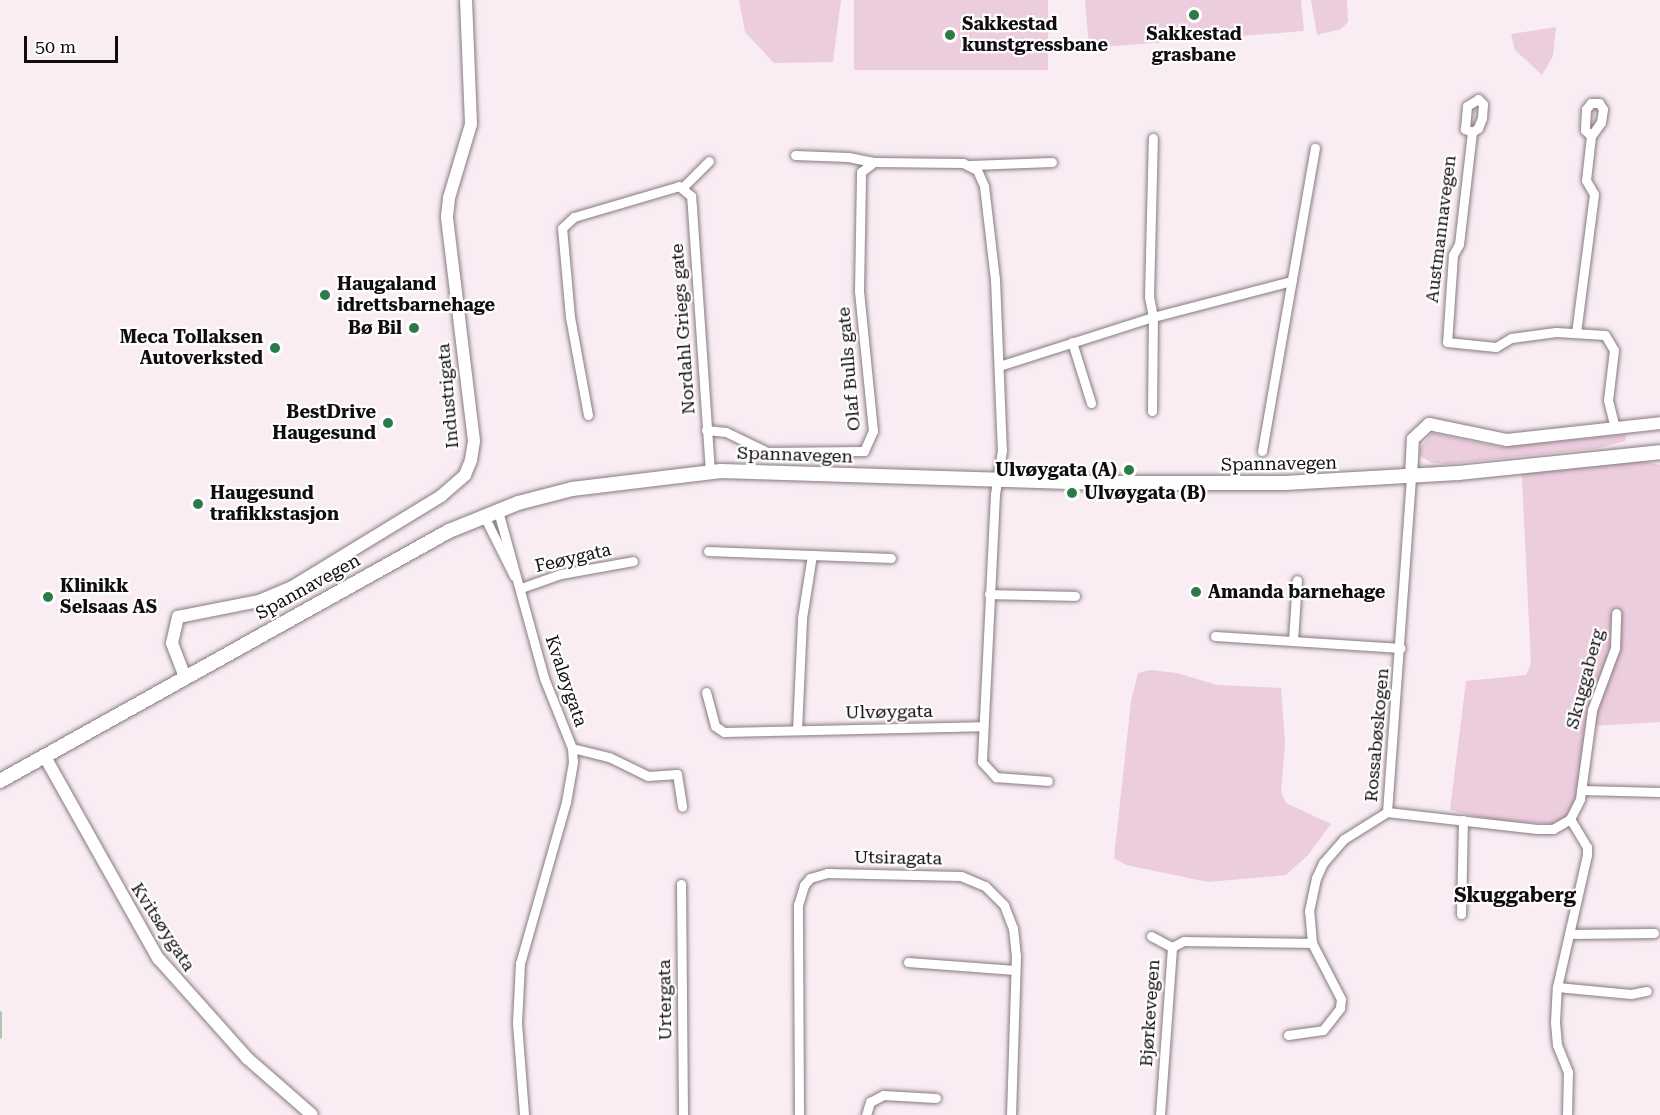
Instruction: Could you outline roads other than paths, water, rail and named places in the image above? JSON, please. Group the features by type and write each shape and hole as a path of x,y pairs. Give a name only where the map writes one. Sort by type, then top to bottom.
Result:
{"main road":[{"name":"Spannavegen","path":"0,781 342,587 484,516 599,484 710,472 1285,483 1411,476 1660,452"}],"street":[{"name":"Industrigata","path":"185,677 172,643 178,617 260,601 292,587 441,496 465,475 471,460 474,441 447,217 451,190 471,124 466,0"},
{"name":"Austmannavegen","path":"1472,132 1459,244 1452,255 1447,342 1496,347 1510,338 1576,333 1605,335 1611,341 1614,350 1608,400 1615,429"},
{"path":"1576,333 1594,194 1586,180 1591,136"},
{"path":"1152,411 1153,317 1149,297 1153,138"},
{"path":"1262,451 1315,148"},
{"path":"795,155 848,157 874,162 970,165 1052,162"},
{"path":"588,415 570,317 562,228 574,217 587,212 671,186 682,188 709,161"},
{"name":"Olaf Bulls gate","path":"706,430 726,432 767,452 855,453 868,446 873,431 859,291 858,181 866,166 874,162"},
{"path":"970,165 984,186 995,279 1002,450 989,594 981,726 982,762 990,774 1048,781"},
{"name":"Nordahl Griegs gate","path":"682,188 691,196 710,472"},
{"path":"999,366 1153,317 1291,281"},
{"path":"1072,342 1091,404"},
{"path":"1411,476 1413,439 1429,424 1507,440 1660,423"},
{"name":"Rossabøskogen","path":"1288,1035 1323,1030 1340,1008 1341,999 1312,943 1311,894 1323,863 1344,839 1387,812 1401,648 1411,476"},
{"name":"Kvaløygata","path":"498,511 544,678 572,748 609,757 648,776 676,774 682,807"},
{"name":"Kvaløygata","path":"484,516 521,588"},
{"path":"708,551 891,558"},
{"path":"797,730 802,618 812,555"},
{"name":"Feøygata","path":"521,588 561,574 633,561"},
{"path":"1293,640 1297,580"},
{"path":"989,594 1075,596"},
{"name":"Skuggaberg","path":"1570,819 1581,790 1592,710 1615,648 1616,613"},
{"name":"Rossabøskogen","path":"1215,636 1401,648"},
{"name":"Ulvøygata","path":"706,692 715,726 724,732 981,726"},
{"path":"524,1115 518,1023 519,963 566,802 572,748"},
{"name":"Kvitsøygata","path":"45,757 158,958 247,1058 312,1115"},
{"path":"1581,790 1660,792"},
{"path":"1387,812 1545,829 1563,826 1570,819 1587,847 1557,987 1557,1045 1568,1072 1567,1115"},
{"path":"1461,914 1463,820"},
{"name":"Utsiragata","path":"799,1115 798,904 810,878 827,873 947,875 973,880 995,895 1013,927 1015,970 1011,1115"},
{"name":"Urtergata","path":"681,884 683,1115"},
{"path":"1569,934 1654,933"},
{"path":"1151,936 1172,947"},
{"name":"Bjørkevegen","path":"1160,1115 1172,947 1184,941 1312,943"},
{"path":"908,962 1015,970"},
{"path":"1557,987 1631,994 1647,991"},
{"path":"866,1115 870,1102 883,1095 936,1098"}],"waterway":[{"path":"0,1013 0,1037"}],"place":[{"name":"Sakkestad grasbane","path":"1194,15"},
{"name":"Sakkestad kunstgressbane","path":"950,35"},
{"name":"Haugaland idrettsbarnehage","path":"325,295"},
{"name":"Bø Bil","path":"414,328"},
{"name":"Meca Tollaksen Autoverksted","path":"275,348"},
{"name":"BestDrive Haugesund","path":"388,423"},
{"name":"Ulvøygata (A)","path":"1129,470"},
{"name":"Ulvøygata (B)","path":"1072,493"},
{"name":"Haugesund trafikkstasjon","path":"198,504"},
{"name":"Amanda barnehage","path":"1196,592"},
{"name":"Klinikk Selsaas AS","path":"48,597"}],"district":[{"name":"Skuggaberg","path":"1515,895"}]}
